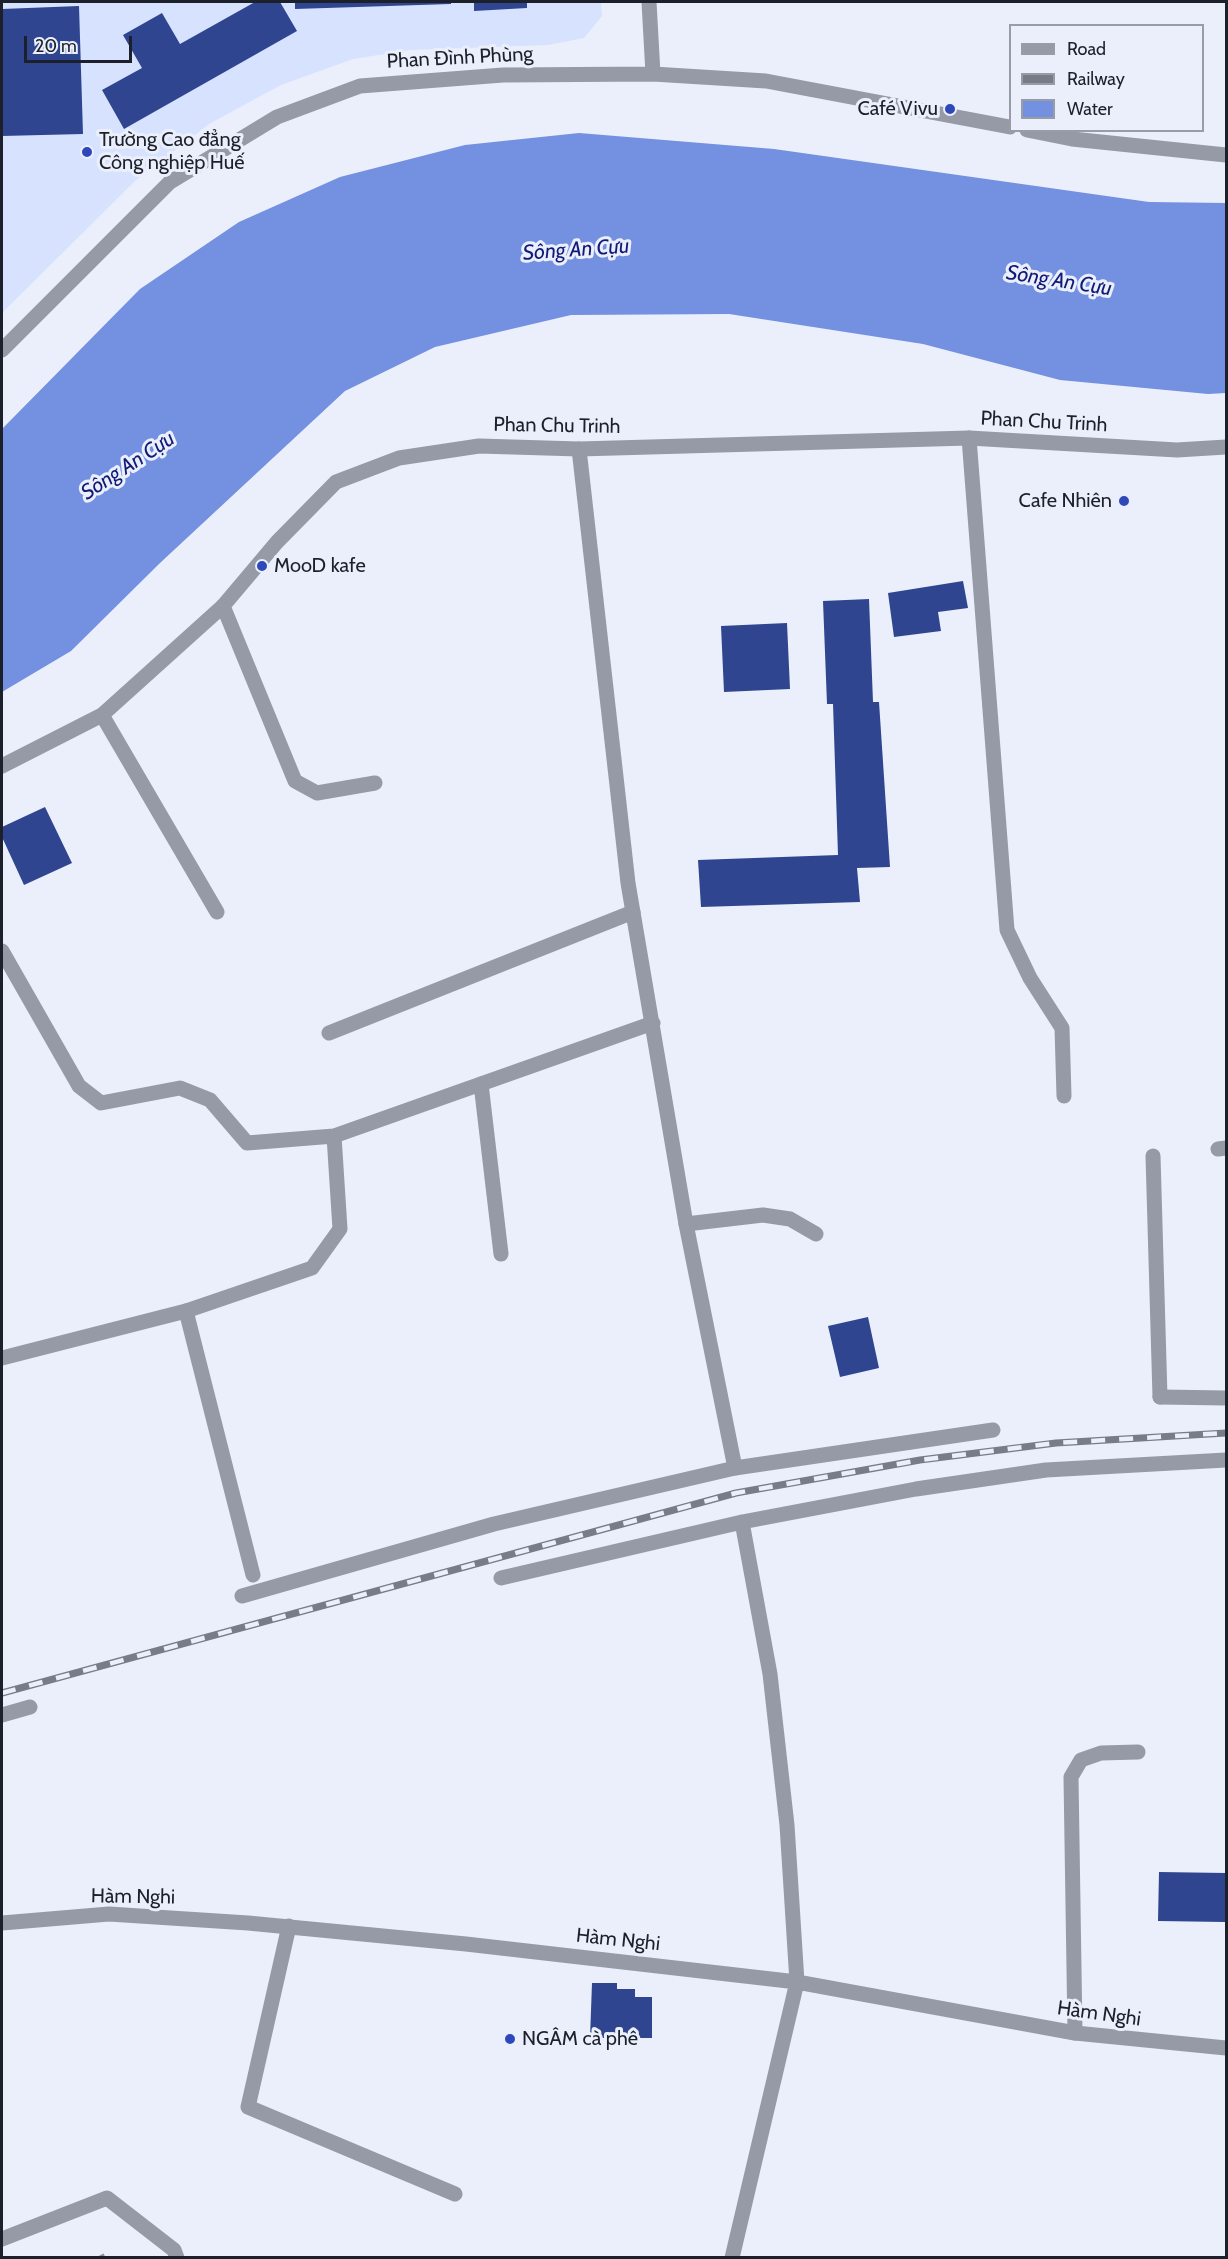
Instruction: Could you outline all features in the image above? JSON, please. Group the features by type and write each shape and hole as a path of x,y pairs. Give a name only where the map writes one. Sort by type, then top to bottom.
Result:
{"street":[{"path":"649,2 653,74"},
{"name":"Phan Đình Phùng","path":"2,350 170,182 277,117 360,86 503,75 653,74 766,81 1009,127"},
{"path":"1037,132 1072,139 1227,155"},
{"path":"969,438 1007,930 1030,978 1062,1028 1064,1096"},
{"name":"Phan Chu Trinh","path":"2,766 102,715 223,606 277,542 336,482 399,458 479,446 579,449 969,438 1177,450 1227,447"},
{"path":"579,449 628,882 686,1224 735,1468"},
{"path":"223,606 295,781 317,793 375,783"},
{"path":"102,715 217,912"},
{"path":"329,1033 633,912"},
{"path":"2,951 79,1086 101,1103 180,1088 210,1100 247,1143 334,1136 652,1023"},
{"path":"481,1084 501,1254"},
{"path":"2,1358 186,1311 312,1268 340,1229 334,1136"},
{"path":"1153,1156 1160,1397 1227,1398"},
{"path":"686,1224 763,1215 790,1219 816,1234"},
{"path":"186,1311 253,1575"},
{"path":"242,1596 494,1524 735,1468 870,1446 993,1430"},
{"path":"501,1578 741,1522 916,1490 1046,1470 1227,1461"},
{"path":"732,2258 797,1982 787,1825 770,1674 741,1522"},
{"path":"2,1715 30,1707"},
{"path":"1075,2033 1071,1777 1081,1760 1101,1753 1138,1752"},
{"name":"Hàm Nghi","path":"2,1923 109,1914 289,1926 797,1982 1075,2033 1198,2047 1227,2048"},
{"path":"289,1926 248,2107 455,2194"},
{"path":"2,2239 107,2198 174,2250 177,2258"}],"path":[{"path":"99,2258 105,2255 106,2258"}],"shaded area":[{"name":"Trường Cao đẳng Công nghiệp Huế","path":"2,2 601,2 602,16 584,38 548,45 410,50 353,59 281,85 209,124 135,181 2,313"}],"water":[{"name":"Sông An Cựu","path":"579,133 774,149 1149,202 1226,203 1226,393 1208,394 1060,380 923,344 729,314 571,315 435,347 345,391 160,563 71,651 2,692 2,429 140,289 239,222 340,177 465,145"}],"building":[{"path":"255,2 280,2 297,31 124,129 102,90 142,68 123,35 162,13 180,44"},
{"path":"295,2 451,2 451,4 295,9"},
{"path":"474,2 527,2 527,8 474,11"},
{"path":"79,6 83,134 2,136 2,9"},
{"path":"963,581 968,608 938,612 941,631 894,637 888,593"},
{"path":"869,599 873,702 879,702 890,867 857,868 860,902 701,907 698,860 838,855 833,704 827,704 823,601"},
{"path":"787,623 790,689 724,692 721,626"},
{"path":"45,807 72,863 24,885 2,837 2,827"},
{"path":"868,1317 879,1368 840,1377 828,1326"},
{"path":"1159,1872 1226,1873 1225,1922 1158,1921"},
{"path":"592,1983 617,1983 617,1989 635,1989 635,1997 652,1997 652,2038 590,2038"}],"railway":[{"path":"2,1693 736,1493 920,1460 1056,1443 1226,1433"}],"place":[{"name":"Café Vivu","path":"950,109"},
{"name":"Trường Cao đẳng Công nghiệp Huế","path":"87,152"},
{"name":"Cafe Nhiên","path":"1124,501"},
{"name":"MooD kafe","path":"262,566"},
{"name":"NGÂM cà phê","path":"510,2039"}]}
